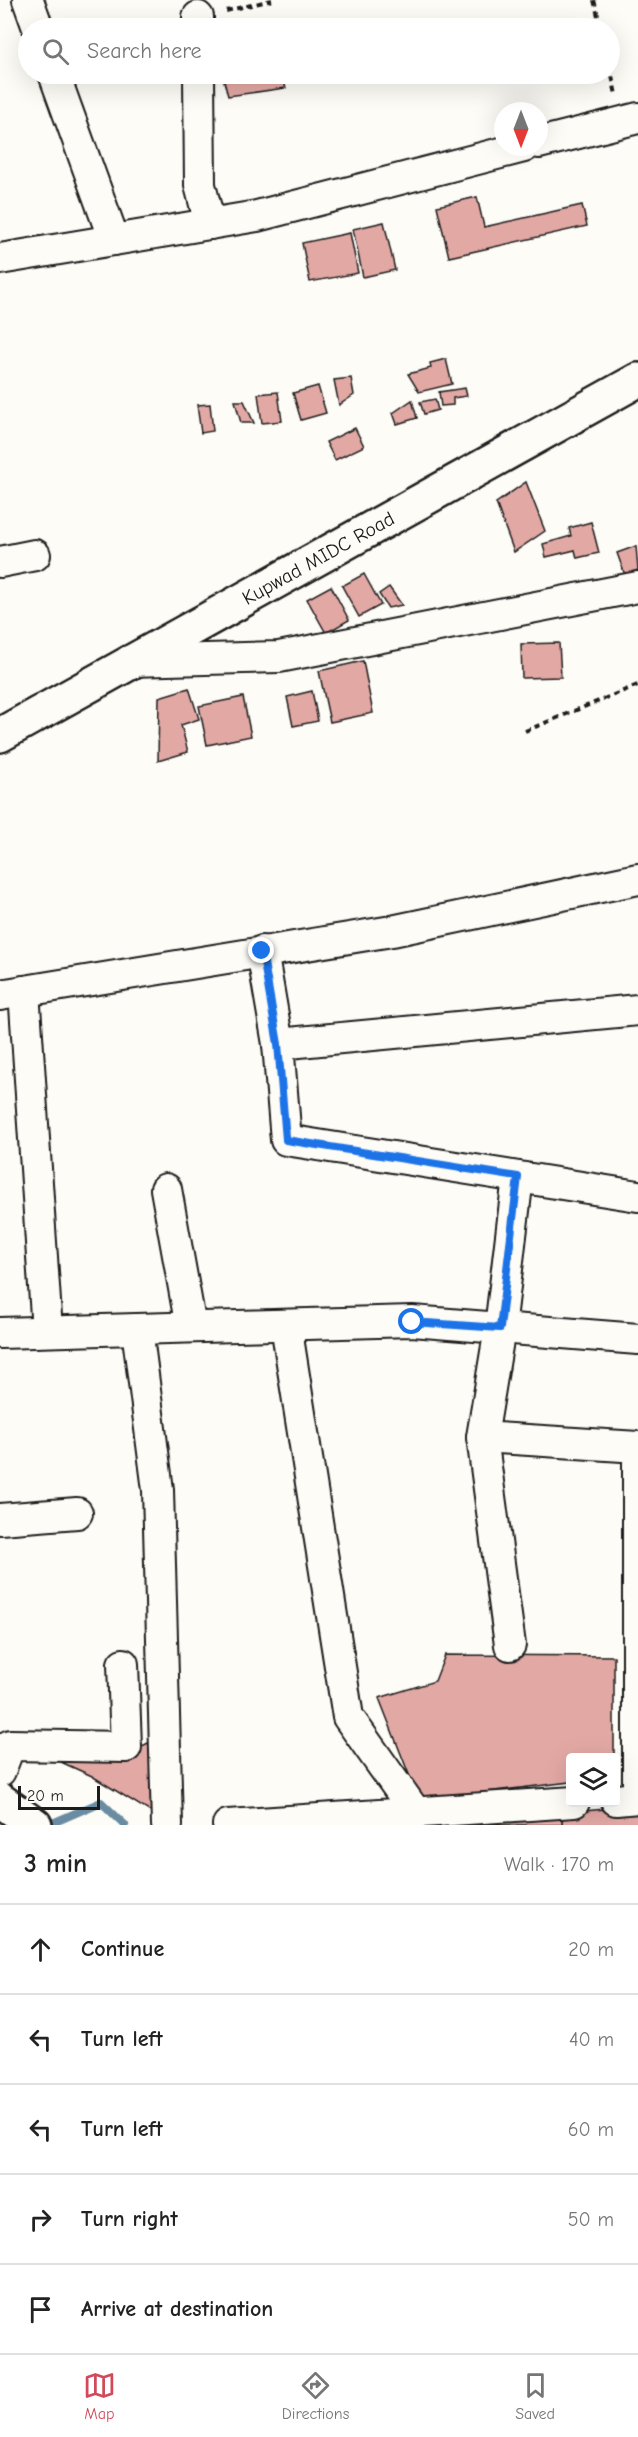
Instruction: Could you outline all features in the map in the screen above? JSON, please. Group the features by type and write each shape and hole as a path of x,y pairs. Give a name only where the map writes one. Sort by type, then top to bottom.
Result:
{"main road":[{"name":"Kupwad MIDC Road","path":"0,735 638,380"},
{"path":"0,1800 35,1825"}],"street":[{"path":"28,0 34,18"},
{"path":"58,84 114,240"},
{"path":"199,84 200,186 210,224"},
{"path":"548,141 638,117"},
{"path":"0,259 257,216 494,155"},
{"path":"0,562 36,555"},
{"path":"129,662 279,657 638,587"},
{"path":"47,1331 12,993 392,931 638,879"},
{"path":"262,951 278,1044 286,1140 638,1196"},
{"path":"278,1044 638,1010"},
{"path":"510,1646 482,1437 500,1328 518,1177"},
{"path":"166,1189 191,1327"},
{"path":"0,1333 412,1322 638,1339"},
{"path":"286,1325 348,1717 416,1813"},
{"path":"136,1329 158,1490 167,1825"},
{"path":"482,1437 638,1447 638,1798 620,1800"},
{"path":"0,1519 77,1513"},
{"path":"0,1771 10,1745 126,1747 123,1664"},
{"path":"228,1825 566,1804"}],"path":[{"path":"214,18 272,0"},
{"path":"594,0 598,18"},
{"path":"525,731 638,685"}],"building":[{"path":"225,84 285,84 286,88 228,96"},
{"path":"477,197 484,227 582,205 587,226 449,257 437,206"},
{"path":"384,222 395,270 363,277 353,229"},
{"path":"350,233 358,273 310,282 302,243"},
{"path":"446,359 452,384 419,392 408,374 431,368 430,363"},
{"path":"351,378 354,395 339,405 334,380"},
{"path":"318,386 326,413 301,420 293,393"},
{"path":"465,388 467,396 453,398 453,405 441,406 439,392"},
{"path":"278,392 282,421 262,423 258,394"},
{"path":"435,399 438,410 424,414 420,402"},
{"path":"412,400 417,418 397,424 393,413"},
{"path":"235,401 244,401 254,423 241,423"},
{"path":"210,404 213,431 201,433 197,405"},
{"path":"355,428 364,446 335,460 326,442"},
{"path":"526,482 545,531 514,552 496,503"},
{"path":"591,522 599,553 577,558 575,550 546,557 543,544 571,536 569,528"},
{"path":"636,546 638,570 625,575 617,553"},
{"path":"364,574 381,605 359,617 342,586"},
{"path":"331,586 349,620 326,633 307,599"},
{"path":"389,587 402,605 388,608 379,594"},
{"path":"559,643 561,677 522,678 521,644"},
{"path":"363,661 373,713 330,722 319,671"},
{"path":"189,688 199,719 181,725 188,752 158,761 159,697"},
{"path":"312,691 318,721 293,726 287,697"},
{"path":"243,697 251,736 207,745 199,706"},
{"path":"445,1655 614,1656 614,1753 566,1753 566,1782 419,1800 379,1698 435,1681"},
{"path":"150,1742 152,1813 92,1776 52,1758 125,1755"},
{"path":"638,1806 638,1825 562,1825 562,1813"},
{"path":"562,1813 562,1825 390,1825"}],"waterway":[{"path":"48,1825 101,1802 125,1825"}],"route":[{"path":"262,951 278,1044 286,1140 518,1177 500,1328 412,1322"}]}
